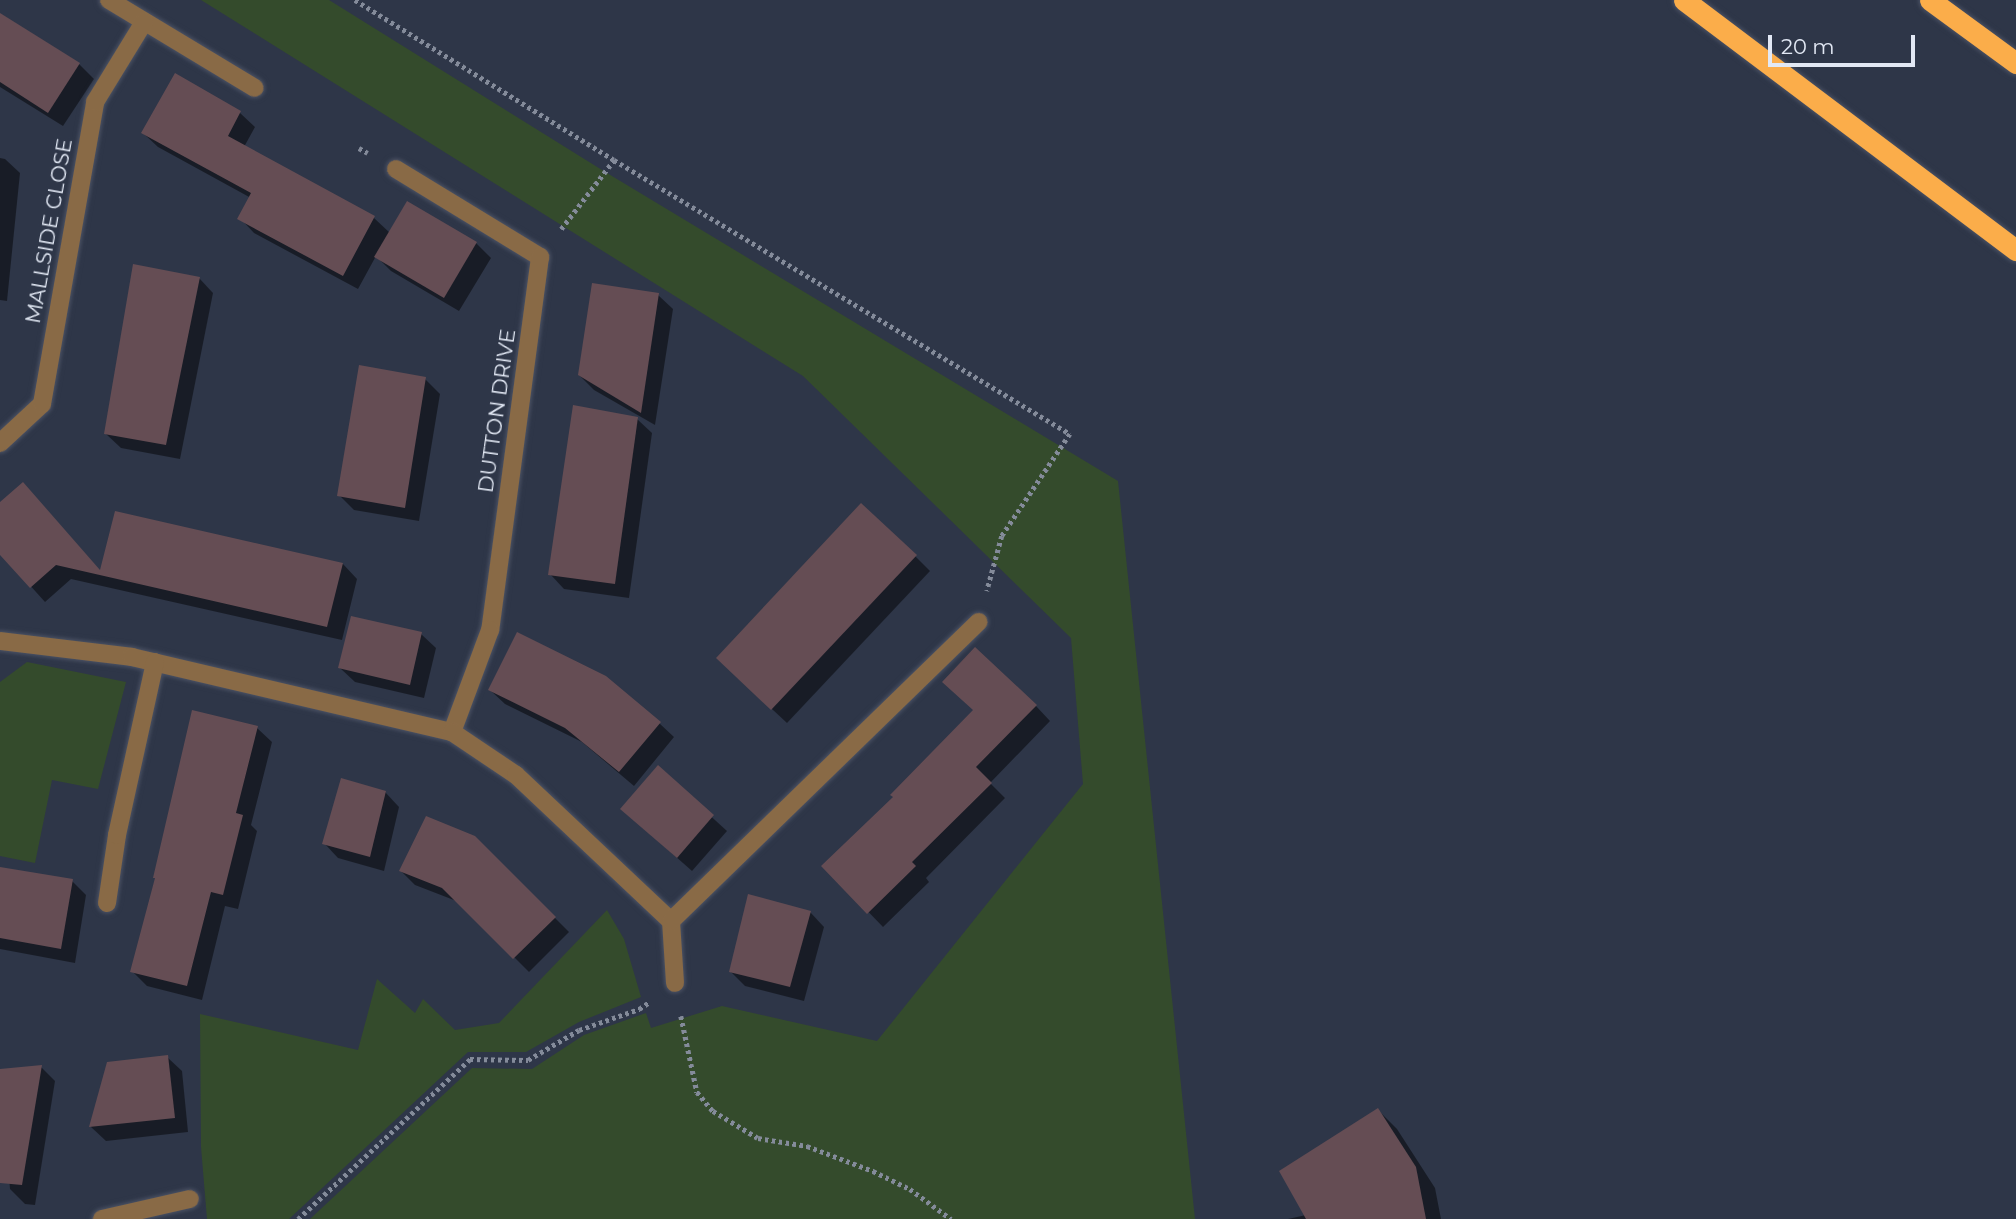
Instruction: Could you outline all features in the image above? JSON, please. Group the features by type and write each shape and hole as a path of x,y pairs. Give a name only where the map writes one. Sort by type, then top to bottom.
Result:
{"highway":[{"path":"1684,0 2016,250"},
{"path":"1930,0 2016,63"}],"street":[{"path":"109,0 255,88"},
{"name":"MALLSIDE CLOSE","path":"0,443 42,404 95,102 145,22"},
{"path":"396,169 540,257"},
{"name":"DUTTON DRIVE","path":"452,732 490,629 540,257"},
{"path":"671,921 978,622"},
{"path":"0,641 132,657 452,732 516,775 671,921 675,983"},
{"path":"107,903 117,835 155,662"},
{"path":"102,1219 190,1199"}],"path":[{"path":"355,0 1070,435 1002,536 978,622"},
{"path":"540,257 614,160"},
{"path":"298,1219 470,1059 528,1060 579,1030 639,1009 675,983 697,1092 713,1111 758,1138 807,1146 873,1171 910,1189 951,1219"}],"green space":[{"path":"201,0 329,0 602,170 1118,481 1195,1219 310,1219 472,1068 532,1069 584,1035 646,1013 651,1028 722,1006 877,1041 1083,784 1071,638 803,376"},
{"path":"27,662 126,682 98,789 52,780 35,863 0,856 0,682"},
{"path":"607,910 624,939 641,997 579,1022 526,1052 468,1052 289,1219 207,1219 201,1147 200,1014 358,1050 377,979 415,1013 423,999 455,1030 499,1023"}],"building":[{"path":"0,13 80,63 48,113 0,82"},
{"path":"175,73 241,111 228,136 375,216 343,276 237,219 251,193 141,133"},
{"path":"407,201 477,242 444,298 374,257"},
{"path":"133,264 200,277 166,445 104,434"},
{"path":"592,283 659,293 641,413 578,375"},
{"path":"359,365 426,377 405,508 337,496"},
{"path":"573,405 638,417 615,584 548,575"},
{"path":"23,482 100,570 115,511 343,563 327,627 56,565 30,588 0,555 0,502"},
{"path":"861,503 917,555 771,710 716,658"},
{"path":"351,616 422,632 410,685 338,668"},
{"path":"517,632 606,676 661,722 619,772 565,728 488,690"},
{"path":"975,647 1037,705 976,767 992,783 912,862 916,866 867,914 821,866 893,797 890,795 973,710 942,682"},
{"path":"192,710 258,726 236,813 243,815 223,895 211,892 187,986 130,972 155,878"},
{"path":"658,765 714,815 677,858 620,809"},
{"path":"341,778 386,791 370,857 322,844"},
{"path":"426,816 475,836 556,917 513,959 442,888 399,871"},
{"path":"0,867 73,879 61,949 0,938"},
{"path":"748,894 811,911 790,987 729,972"},
{"path":"168,1055 175,1118 89,1127 107,1062"},
{"path":"42,1065 22,1185 0,1183 0,1069"},
{"path":"1378,1108 1416,1167 1426,1219 1306,1219 1279,1171"}]}
